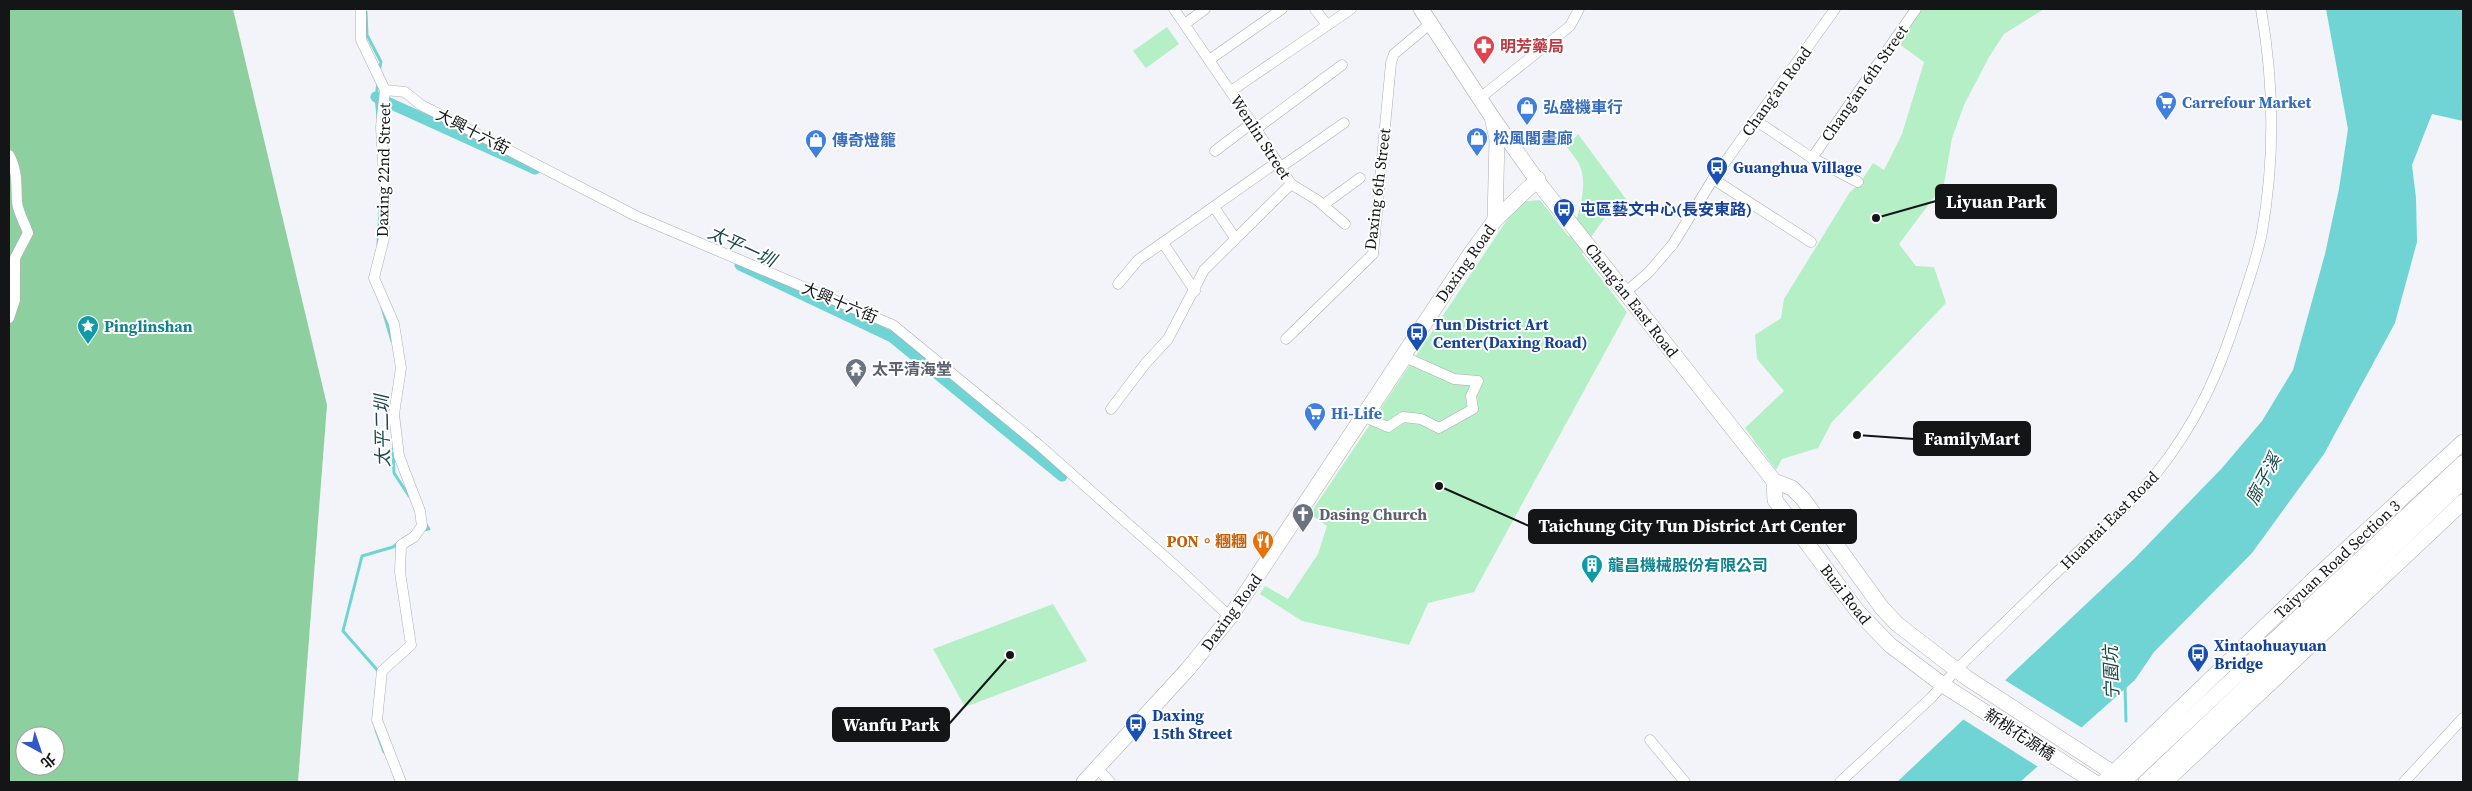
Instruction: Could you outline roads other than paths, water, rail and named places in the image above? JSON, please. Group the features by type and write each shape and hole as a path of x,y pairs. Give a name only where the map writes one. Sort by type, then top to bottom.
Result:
{"main road":[{"name":"Daxing Road","path":"1084,782 1188,669 1230,617 1354,426 1470,253 1495,220 1497,140 1492,117 1421,9"},
{"name":"Chang’an East Road","path":"1492,117 1538,179 1774,481"},
{"path":"1495,220 1538,179"},
{"name":"Taiyuan Road Section 3","path":"2118,780 2313,580 2463,442"},
{"name":"Taiyuan Road Section 3","path":"2118,780 2463,463"},
{"name":"Buzi Road","path":"1948,688 1901,654 1863,618 1775,500 1774,481 1792,488 1804,500 1882,608 1897,624 1961,674"},
{"name":"Taiyuan Road Section 3","path":"2146,782 2463,481"},
{"path":"2165,782 2463,502"},
{"name":"新桃花源橋","path":"1961,674 2099,762 2118,780"},
{"name":"新桃花源橋","path":"1948,688 2090,780"}],"street":[{"path":"361,9 361,40 384,90"},
{"name":"Wenlin Street","path":"1174,9 1231,91 1291,184 1323,205 1345,224"},
{"path":"1185,24 1205,9"},
{"path":"1209,60 1282,9"},
{"path":"1315,9 1327,25"},
{"path":"1231,91 1351,9"},
{"path":"1480,98 1570,26 1579,9"},
{"name":"Chang’an Road","path":"1626,292 1649,272 1673,244 1714,179 1835,9"},
{"name":"Chang’an 6th Street","path":"1812,158 1916,9"},
{"name":"Huantai East Road","path":"1840,782 1948,688 2144,488 2183,436 2207,396 2223,362 2262,234 2270,174 2272,117 2261,9"},
{"name":"Daxing 6th Street","path":"1286,339 1374,254 1391,63 1394,54 1431,23"},
{"path":"1215,151 1342,65"},
{"name":"大興十六街","path":"384,90 405,92 422,105 636,216 893,324 1039,445 1230,617"},
{"name":"Daxing 22nd Street","path":"384,90 380,127 385,195 384,238 374,278 394,324 401,368 394,414 399,456 420,511 422,526 414,537 401,545 400,572 411,645 382,671 377,720 401,782"},
{"name":"Chang’an 6th Street","path":"1755,120 1812,158 1858,182"},
{"path":"1118,284 1138,260 1214,207 1344,123"},
{"path":"9,155 14,165 18,184 17,204 28,233 15,258 15,300 9,318"},
{"path":"1323,205 1360,178"},
{"path":"1714,179 1811,242"},
{"path":"1111,409 1145,364 1168,339 1195,291 1204,270 1291,184"},
{"path":"1214,207 1235,238"},
{"path":"1163,243 1195,291"},
{"path":"1407,358 1454,379 1478,381 1471,396 1474,409 1439,428 1421,419 1403,417 1388,427 1367,418 1407,358"},
{"path":"2404,782 2463,718"},
{"path":"1650,740 1685,782"},
{"path":"1097,768 1110,782"}],"water":[{"name":"廍子溪","path":"2326,9 2463,9 2463,121 2432,114 2412,165 2416,198 2417,242 2395,323 2324,454 2252,553 2154,652 2135,680 2020,782 1897,782 2134,559 2222,468 2262,421 2293,370 2325,254 2339,189 2348,129"}],"waterway":[{"name":"太平二圳","path":"366,12 367,35 381,62 379,72"},
{"name":"太平二圳","path":"378,83 376,97 378,117"},
{"name":"太平一圳","path":"376,97 535,169"},
{"name":"太平二圳","path":"378,244 380,210"},
{"name":"太平一圳","path":"740,265 892,337 1062,476"},
{"name":"太平二圳","path":"382,307 392,341"},
{"name":"太平二圳","path":"393,449 394,473 409,496"},
{"name":"太平二圳","path":"423,530 429,529 425,523"},
{"name":"太平二圳","path":"403,539 415,532"},
{"name":"太平二圳","path":"379,672 343,631 362,556 393,547 398,543"},
{"name":"宁園坑","path":"2125,687 2126,721"},
{"name":"太平二圳","path":"376,730 384,752"}],"place":[{"name":"明芳藥局","path":"1484,65"},
{"name":"Carrefour Market","path":"2166,121"},
{"name":"弘盛機車行","path":"1527,126"},
{"name":"松風閣畫廊","path":"1477,157"},
{"name":"傳奇燈籠","path":"816,159"},
{"name":"Guanghua Village","path":"1717,186"},
{"name":"Liyuan Park","path":"1876,218"},
{"name":"屯區藝文中心(長安東路)","path":"1564,228"},
{"name":"Pinglinshan","path":"88,345"},
{"name":"Tun District Art Center(Daxing Road)","path":"1417,352"},
{"name":"太平清海堂","path":"856,388"},
{"name":"Hi-Life","path":"1315,432"},
{"name":"FamilyMart","path":"1857,435"},
{"name":"Taichung City Tun District Art Center","path":"1439,486"},
{"name":"Dasing Church","path":"1303,533"},
{"name":"PON。糰糰","path":"1263,560"},
{"name":"龍昌機械股份有限公司","path":"1592,584"},
{"name":"Wanfu Park","path":"1010,655"},
{"name":"Xintaohuayuan Bridge","path":"2198,673"},
{"name":"Daxing 15th Street","path":"1136,743"}]}
